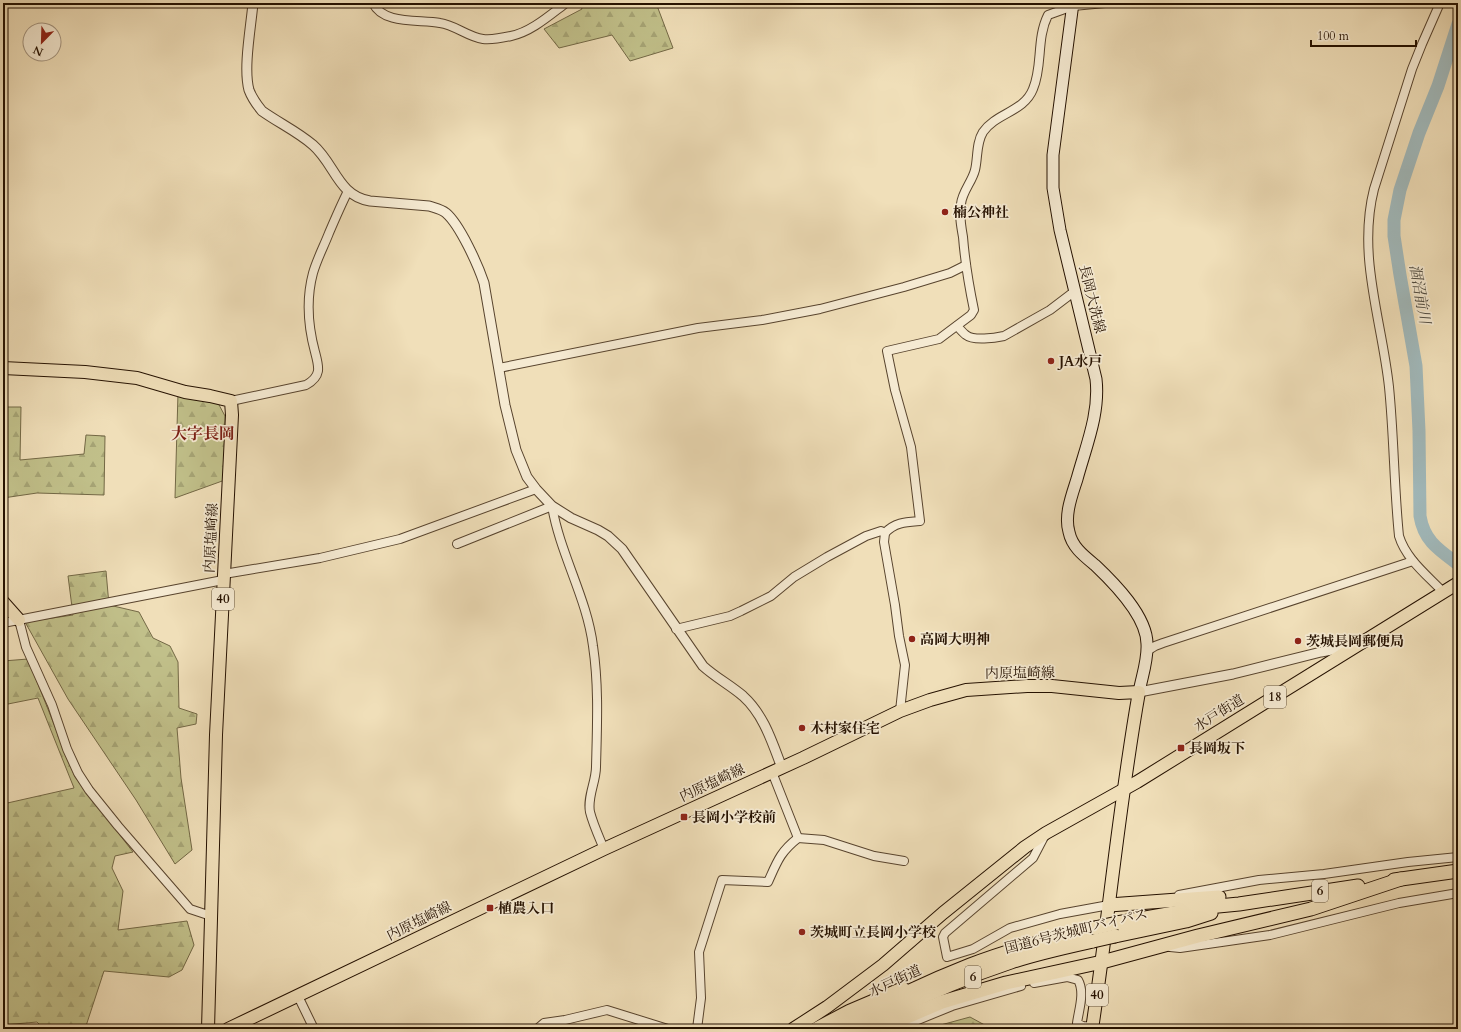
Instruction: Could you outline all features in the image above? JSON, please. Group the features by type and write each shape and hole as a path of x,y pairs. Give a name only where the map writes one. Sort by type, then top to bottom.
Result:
{"highway":[{"name":"国道6号茨城町バイパス","path":"858,1029 906,1005 979,974 1094,934 1117,923 1208,907 1239,904 1458,870"},
{"path":"1109,905 1170,901 1401,879"},
{"path":"879,1029 942,1002 992,987 1102,962 1153,947 1311,909 1401,879"},
{"name":"国道6号茨城町バイパス","path":"970,965 1014,949 1094,934 1115,936 1186,921 1239,904"},
{"name":"水戸街道","path":"836,1029 881,1005 970,965"}],"main road":[{"name":"長岡大洗線","path":"1073,4 1052,170 1053,188 1058,223 1096,379 1097,389 1095,414 1068,512 1069,533 1078,550 1104,573 1136,612 1146,634 1147,651 1140,692"},
{"path":"3,368 85,372 137,378 185,392 231,401"},
{"name":"内原塩崎線","path":"208,1029 216,735 232,423 231,401"},
{"name":"水戸街道","path":"793,1029 878,969 984,878 1025,847 1046,833 1124,789 1456,584"},
{"path":"3,602 19,620"},
{"name":"内原塩崎線","path":"228,1029 604,849 777,770 900,711 947,694 966,690 1000,687 1052,686 1119,692 1140,692"},
{"name":"40","path":"1092,1028 1124,789 1140,692"},
{"path":"815,1029 849,1011 908,986 970,965"}],"street":[{"path":"253,3 247,73 250,91 253,98 262,111 316,147 348,191 355,197 366,201 429,206 445,212 450,218 461,233 484,283 505,405 516,450 527,477 552,506 571,518 608,536 622,549 703,666 713,675 742,695 761,718 798,838"},
{"path":"373,3 384,15 421,21 440,22 485,39 512,36 522,32 552,14 566,3"},
{"path":"900,711 905,665 899,640 895,605 884,542 885,532 896,524 920,521 920,516 911,447 895,390 887,351 939,339 971,315 974,310 966,265 960,214 963,196 974,173 980,140 983,132 995,121 1017,109 1030,96 1036,82 1040,44 1045,21 1048,15 1073,4 1105,3"},
{"path":"1440,3 1412,69 1374,189 1370,204 1367,239 1370,274 1389,386 1399,536 1407,553 1413,561 1443,592"},
{"path":"231,401 306,385 313,382 317,375 319,368 309,324 311,286 316,265 348,191"},
{"path":"499,368 698,328 762,320 820,309 904,287 950,273 966,265"},
{"path":"957,326 966,336 972,338 996,338 1004,336 1050,310 1075,291"},
{"path":"3,623 320,558 400,539 536,489"},
{"path":"457,544 552,506"},
{"path":"552,506 566,557 584,608 593,646 598,703 596,722 596,768 590,801 590,811 604,849"},
{"path":"676,629 730,616 741,611 771,596 794,577 827,557 866,536 881,531 885,532"},
{"path":"1147,651 1163,643 1413,561"},
{"path":"19,620 26,647 52,705 67,749 78,773 89,790 190,909 211,916"},
{"path":"1140,692 1233,674 1360,644"},
{"path":"1321,652 1326,658 1326,665"},
{"path":"1046,833 1033,858 945,933 943,937 947,957 973,949 1010,928 1060,914 1109,905"},
{"path":"697,1029 701,998 699,952 722,880 768,882 786,847 798,838 824,840 874,856 904,861"},
{"path":"1170,901 1185,894 1259,880 1324,874 1408,862 1458,857"},
{"path":"1153,947 1180,948 1270,935 1399,903 1458,893"},
{"path":"896,1029 946,1009 985,996 1020,986 1067,978 1078,980 1081,985 1077,1023 1092,1028"},
{"path":"298,996 314,1029"},
{"path":"537,1029 544,1023 565,1020 607,1010 668,1029"}],"green space":[{"path":"580,3 656,3 673,48 630,61 612,35 559,48 544,29 582,9"},
{"path":"211,390 225,416 225,480 175,498 178,393"},
{"path":"3,407 21,407 20,460 84,454 86,435 105,436 104,495 37,493 3,498"},
{"path":"106,571 109,605 139,612 153,638 170,646 178,662 179,708 197,714 196,724 177,728 181,778 192,850 175,864 136,800 68,699 25,622 73,615 68,576"},
{"path":"28,659 75,777 133,852 115,856 112,868 123,891 118,930 187,921 194,945 182,970 169,977 104,971 85,1029 44,1029 37,1022 3,1025 3,804 74,788 38,698 3,705 3,661"},
{"path":"970,1017 992,1029 926,1029"}],"waterway":[{"name":"涸沼前川","path":"1458,24 1438,86 1419,133 1400,190 1394,220 1394,236 1416,366 1419,431 1420,516 1425,532 1433,544 1458,564"}],"place":[{"name":"楠公神社","path":"945,212"},
{"name":"JA水戸","path":"1051,361"},
{"name":"高岡大明神","path":"912,639"},
{"name":"茨城長岡郵便局","path":"1298,641"},
{"name":"木村家住宅","path":"802,728"},
{"name":"長岡坂下","path":"1181,748"},
{"name":"長岡小学校前","path":"684,817"},
{"name":"植農入口","path":"490,908"},
{"name":"茨城町立長岡小学校","path":"802,932"}],"district":[{"name":"大字長岡","path":"203,434"}]}
